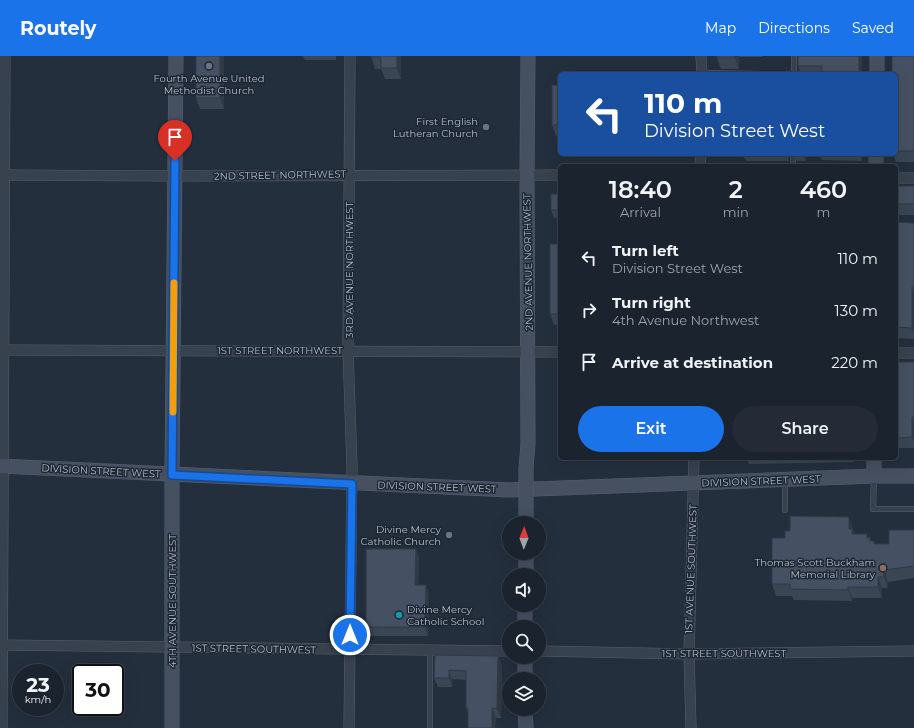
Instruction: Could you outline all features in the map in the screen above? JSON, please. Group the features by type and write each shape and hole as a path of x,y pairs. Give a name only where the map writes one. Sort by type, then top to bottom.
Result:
{"street":[{"path":"2,728 2,175 5,56"},
{"name":"4TH AVENUE SOUTHWEST","path":"172,728 172,475 176,56"},
{"name":"3RD AVENUE NORTHWEST","path":"348,728 352,484 348,350 350,56"},
{"name":"2ND AVENUE NORTHWEST","path":"526,516 529,353 527,175 528,56"},
{"path":"702,56 702,72"},
{"path":"877,56 877,72"},
{"name":"2ND STREET NORTHWEST","path":"2,175 175,176 558,174"},
{"path":"898,178 914,178"},
{"name":"1ST STREET NORTHWEST","path":"2,350 348,350 529,353 558,352"},
{"path":"898,353 914,353"},
{"name":"1ST AVENUE SOUTHWEST","path":"691,728 689,654 694,460"},
{"path":"874,460 874,476"},
{"name":"DIVISION STREET WEST","path":"1,466 352,484 509,490 874,476 914,476"},
{"name":"1ST STREET SOUTHWEST","path":"1,645 502,651"},
{"name":"1ST STREET SOUTHWEST","path":"546,651 689,654 912,651"},
{"path":"525,716 526,728"}],"lane":[{"path":"794,56 794,72"},
{"path":"874,476 873,509 914,510"},
{"path":"785,510 786,480"},
{"path":"430,650 430,728"}],"building":[{"path":"196,56 220,56 220,98 196,98"},
{"path":"371,56 397,56 397,68 381,68 381,57"},
{"path":"717,56 735,56 735,58 717,58"},
{"path":"798,56 859,56 859,72 822,72 822,66 798,66"},
{"path":"892,56 914,56 914,151 898,151 898,72 892,72"},
{"path":"552,85 558,85 558,125 552,125"},
{"path":"898,186 914,186 914,204 898,204"},
{"path":"551,194 558,194 558,210 551,210"},
{"path":"898,222 914,223 914,287 912,287 912,328 898,327"},
{"path":"550,244 558,244 558,314 550,314"},
{"path":"898,362 914,362 914,417 912,417 912,437 898,438"},
{"path":"790,516 849,517 849,529 852,529 852,534 867,534 867,538 870,537 870,541 874,541 874,544 889,544 889,530 914,530 914,566 884,570 884,577 878,577 878,587 848,587 848,590 790,589 790,584 772,584 772,538 785,538 785,531 790,531"},
{"name":"Divine Mercy Catholic School","path":"366,549 416,549 415,585 426,585 425,627 366,627"},
{"path":"435,655 498,656 497,709 492,708 492,728 468,728 468,708 466,708 466,671 449,670 449,678 434,678"}],"slow traffic":[{"path":"173,412 174,283"}],"place":[{"name":"Fourth Avenue United Methodist Church","path":"209,66"},
{"name":"First English Lutheran Church","path":"486,127"},
{"name":"Divine Mercy Catholic Church","path":"449,535"},
{"name":"Thomas Scott Buckham Memorial Library","path":"883,568"},
{"name":"Divine Mercy Catholic School","path":"399,615"}],"route":[{"path":"175,161 172,475 352,484 350,635"}]}
